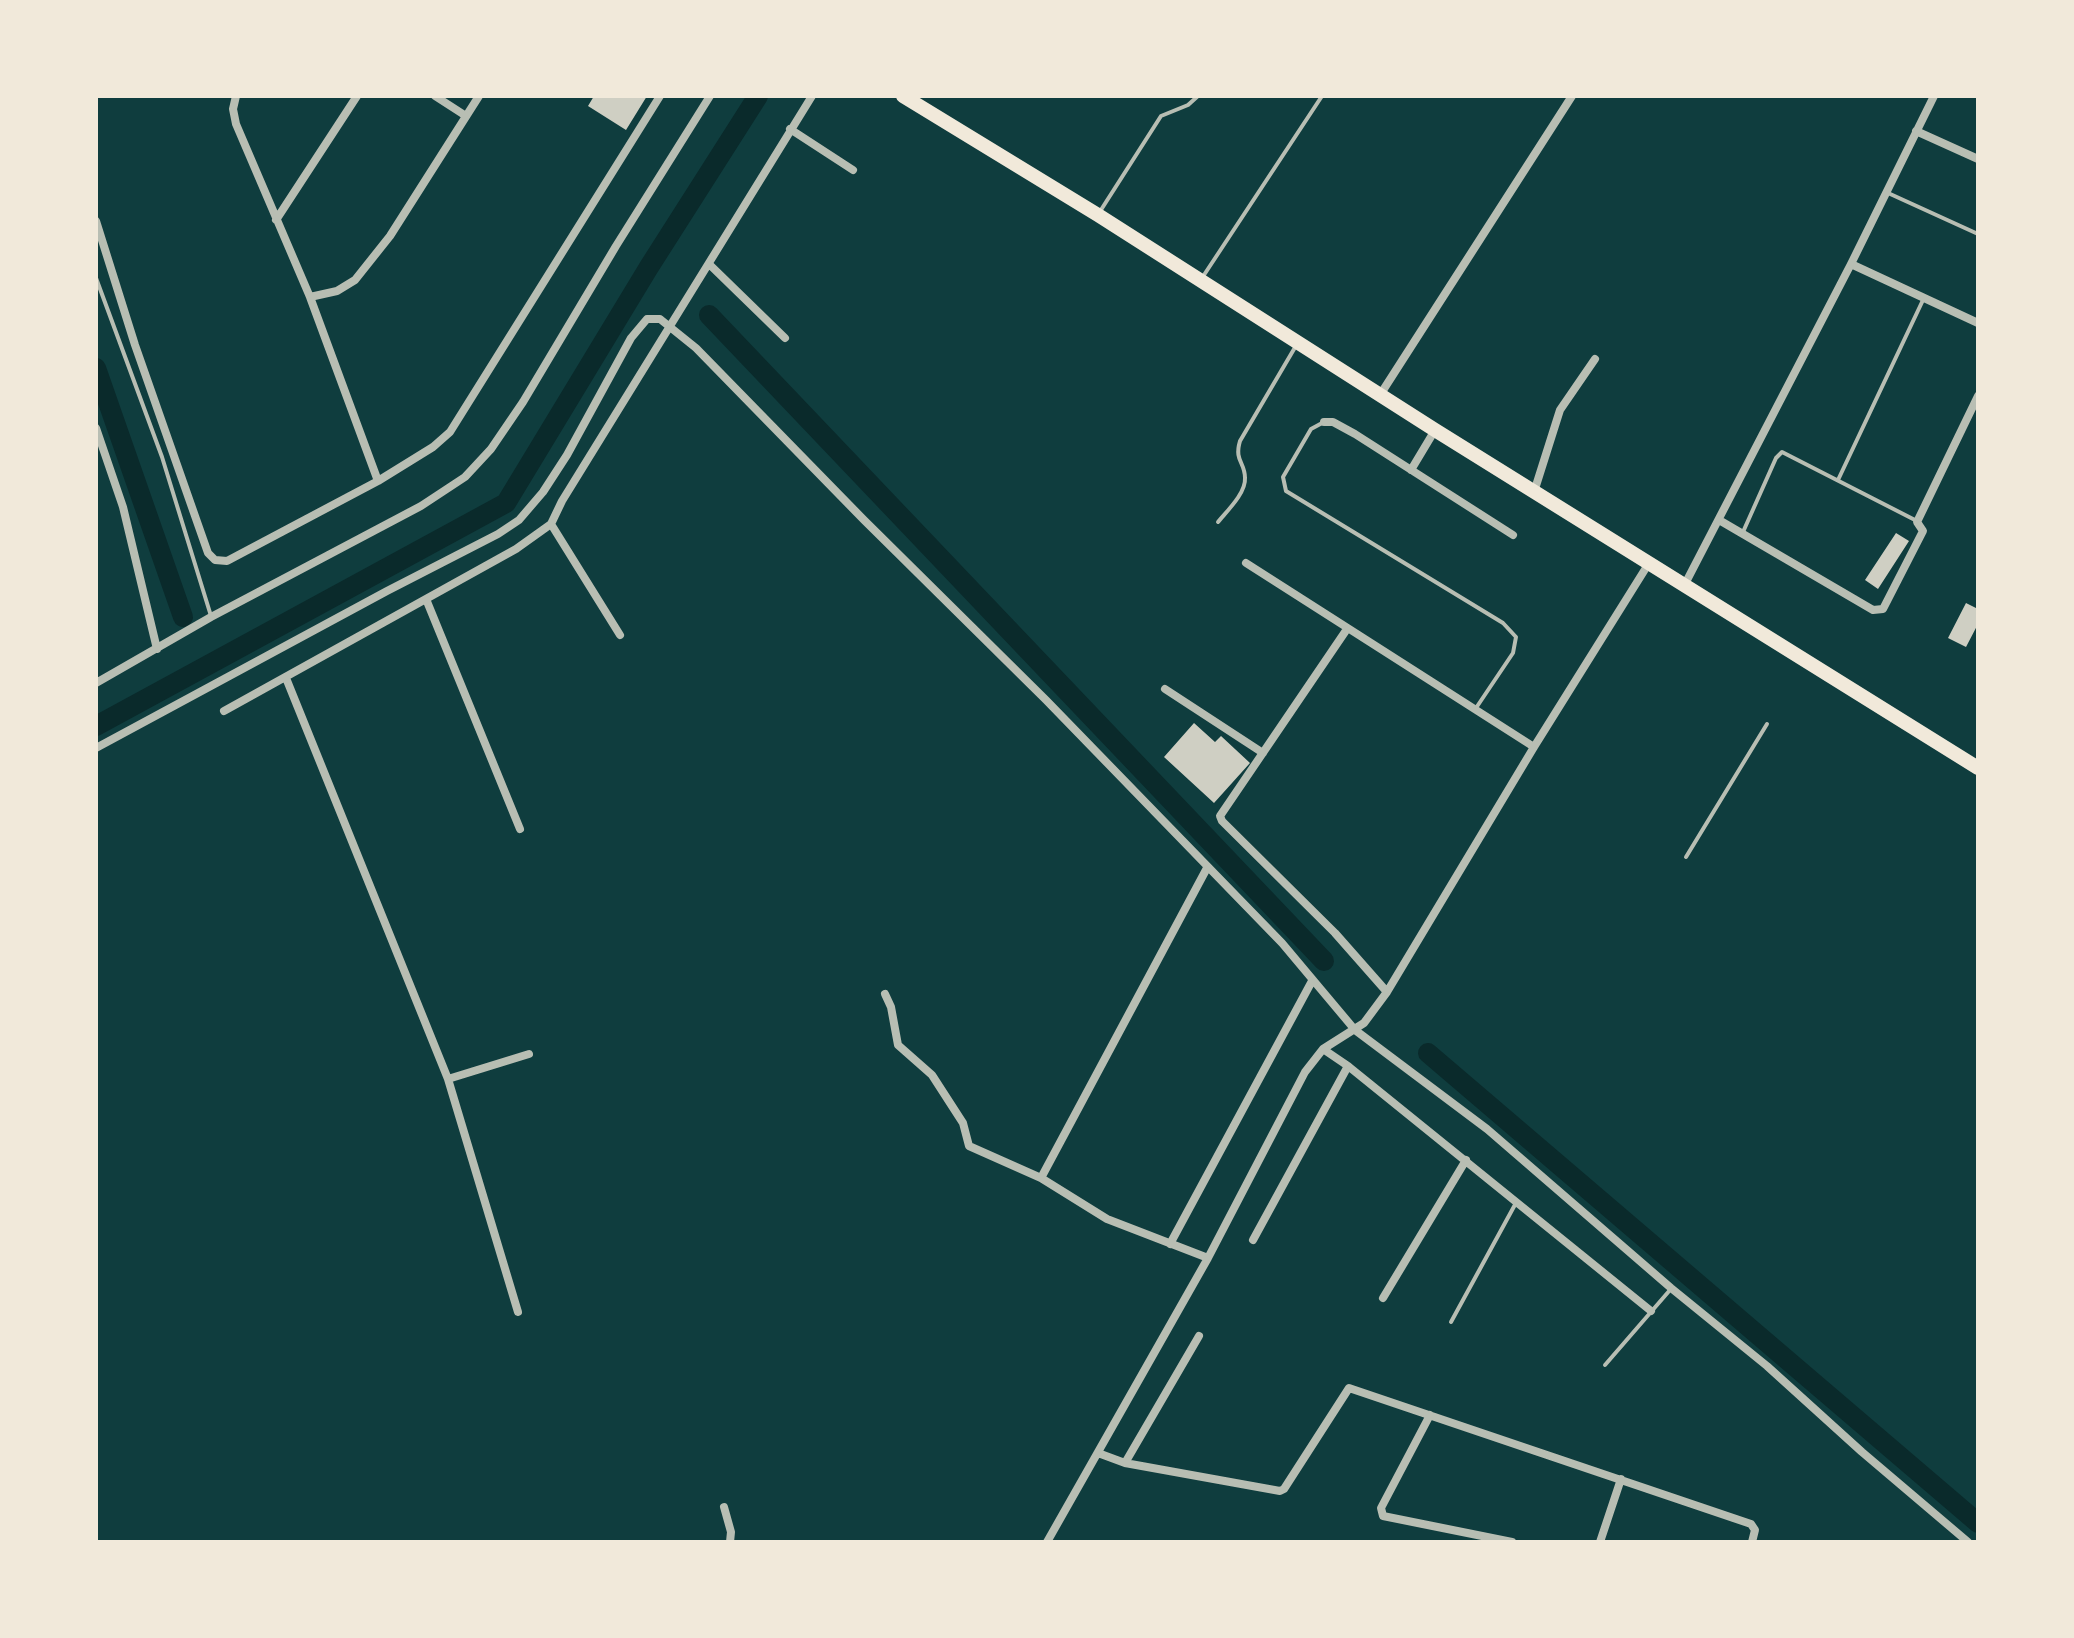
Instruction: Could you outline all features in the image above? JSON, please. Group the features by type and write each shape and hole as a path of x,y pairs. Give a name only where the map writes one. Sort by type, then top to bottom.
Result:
{"main road":[{"path":"903,96 1098,215 1435,430 1978,768"}],"street":[{"path":"236,96 233,109 236,124 310,297 378,481"},
{"path":"276,220 357,96"},
{"path":"435,96 466,116"},
{"path":"310,297 337,291 355,280 390,236 479,96"},
{"path":"96,221 135,345 208,553 215,560 227,561 378,481 433,447 450,432 660,96"},
{"path":"96,683 211,617 421,506 465,477 482,461 523,402 710,96"},
{"path":"224,711 534,538 551,524 562,501 812,96"},
{"path":"1380,395 1572,96"},
{"path":"1685,584 1851,264 1934,96"},
{"path":"790,129 853,170"},
{"path":"1916,131 1978,159"},
{"path":"709,264 785,338"},
{"path":"1851,264 1978,323"},
{"path":"96,748 519,520 543,492 567,455 640,326 652,317 672,327 1046,700 1282,943 1355,1030 1487,1129 1671,1288 1767,1366 1968,1542"},
{"path":"1534,492 1560,410 1595,359"},
{"path":"1719,520 1878,611 1883,609 1923,531 1917,522 1978,396"},
{"path":"1324,422 1341,427 1513,535"},
{"path":"96,428 123,507 157,649"},
{"path":"1411,470 1435,430"},
{"path":"551,524 620,635"},
{"path":"1246,563 1534,747"},
{"path":"1047,1542 1208,1258 1305,1072 1323,1049 1364,1023 1387,992 1649,563"},
{"path":"426,599 520,829"},
{"path":"1347,629 1221,811 1222,821 1335,933 1387,992"},
{"path":"286,678 448,1079 518,1312"},
{"path":"1165,689 1263,753"},
{"path":"1041,1178 1207,868"},
{"path":"1170,1244 1312,981"},
{"path":"885,994 893,1015 898,1045 940,1086 963,1123 969,1146 1041,1178 1107,1219 1208,1258"},
{"path":"1323,1049 1466,1160 1651,1311"},
{"path":"448,1079 529,1054"},
{"path":"1253,1240 1348,1066"},
{"path":"1383,1298 1466,1160"},
{"path":"1125,1463 1199,1336"},
{"path":"1098,1453 1125,1463 1280,1491 1349,1388 1751,1524 1755,1530 1752,1542"},
{"path":"1430,1415 1381,1508 1383,1516 1512,1542"},
{"path":"1600,1542 1621,1479"},
{"path":"724,1507 731,1532 730,1542"}],"lane":[{"path":"1098,215 1161,116 1168,110 1188,105 1198,96"},
{"path":"1201,280 1322,96"},
{"path":"1886,193 1978,234"},
{"path":"96,278 162,457 211,617"},
{"path":"1838,481 1924,298"},
{"path":"1218,522 1241,491 1245,479 1237,458 1240,441 1299,342"},
{"path":"1324,422 1311,429 1283,477 1286,491 1503,623 1516,637 1513,653 1475,710"},
{"path":"1742,532 1776,458 1782,452 1917,522"},
{"path":"1686,857 1767,724"},
{"path":"1451,1322 1517,1201"},
{"path":"1605,1365 1671,1288"}],"building":[{"path":"594,96 647,96 626,130 588,106"},
{"path":"1896,533 1909,541 1878,589 1865,580"},
{"path":"1966,603 1978,609 1978,624 1966,647 1948,638"},
{"path":"1194,723 1215,742 1221,736 1250,763 1214,803 1164,757"}],"waterway":[{"path":"96,726 506,503 649,267 758,96"},
{"path":"709,315 1324,961"},
{"path":"96,368 183,617"},
{"path":"1428,1053 1978,1523"}]}
